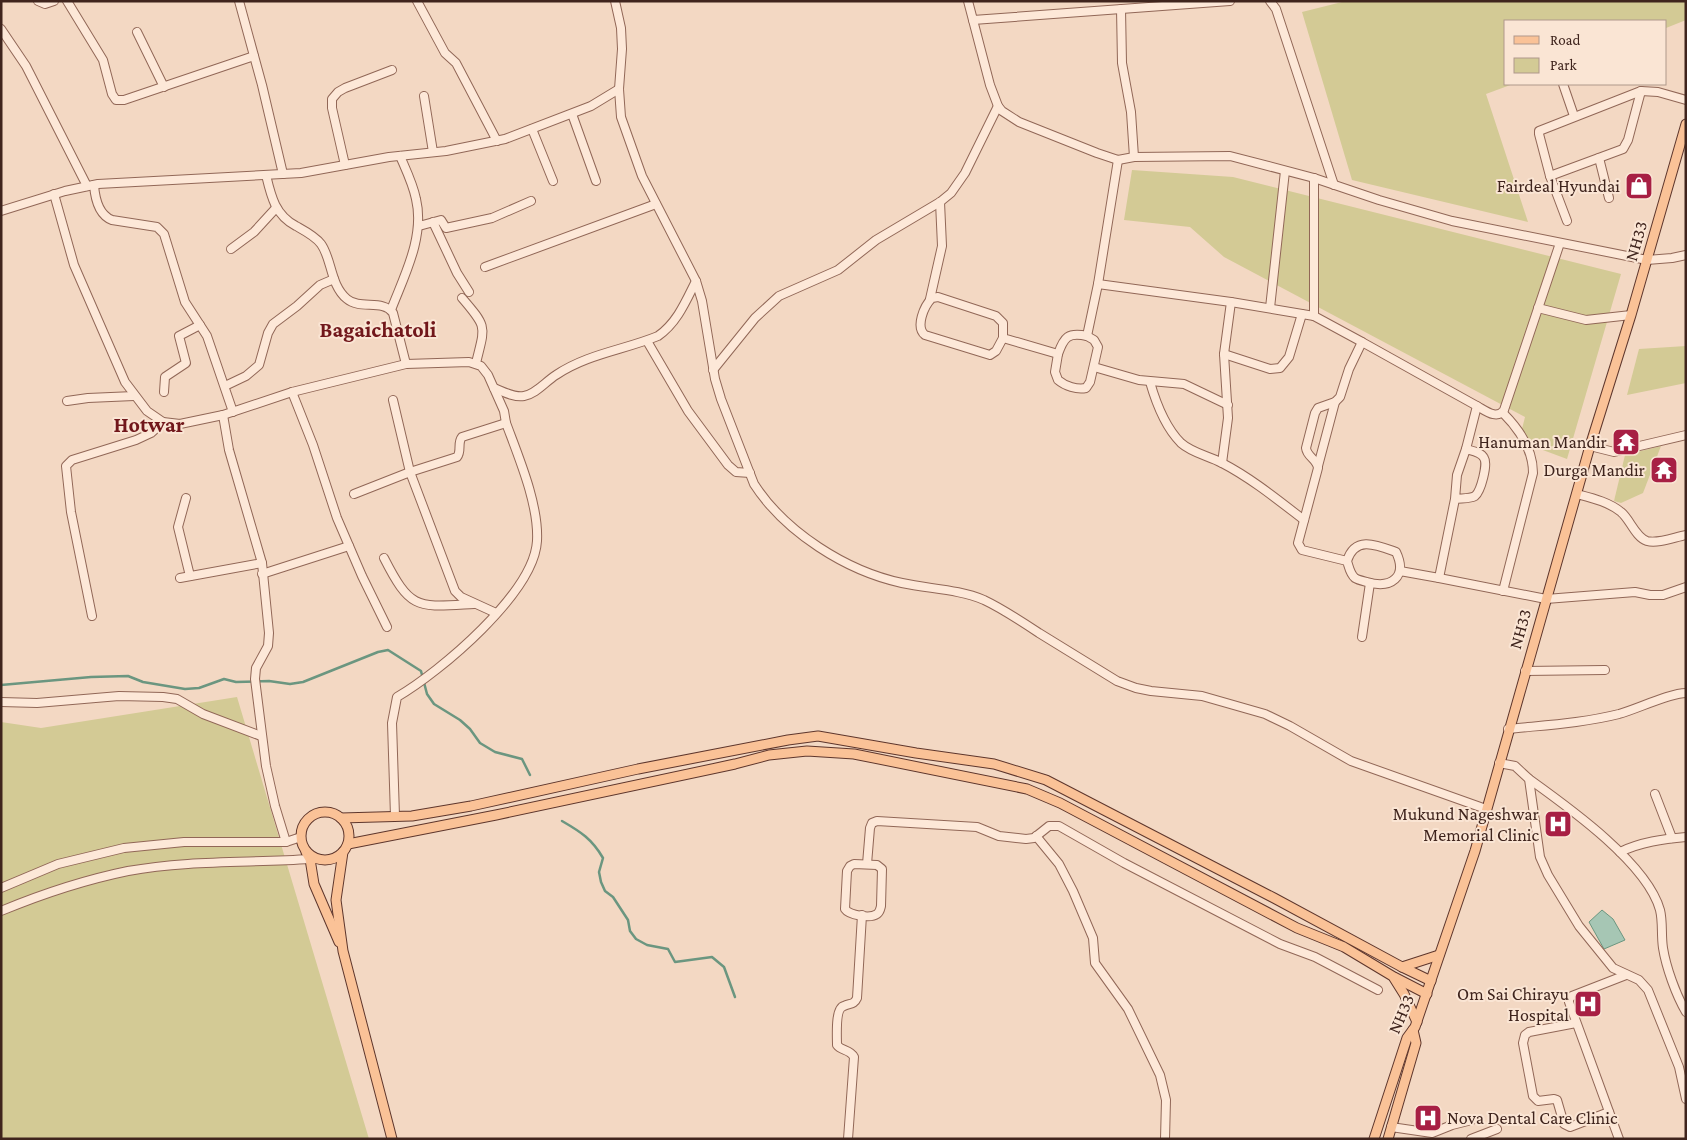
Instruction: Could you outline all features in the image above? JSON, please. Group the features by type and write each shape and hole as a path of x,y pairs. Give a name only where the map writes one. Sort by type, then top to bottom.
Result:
{"main road":[{"name":"NH33","path":"1374,1139 1407,1038 1415,1026 1466,880 1590,446 1631,315 1686,124"},
{"path":"341,818 412,816 471,806 638,769 818,736 916,754 994,764 1046,780 1431,981"},
{"path":"302,841 310,855 321,860 333,859 345,848 769,756 807,751 854,754 1027,789 1060,803 1297,928 1344,947 1426,994"},
{"path":"343,951 314,884 310,859 302,841 302,828 307,819 315,814 324,812 333,813 341,818 347,826 349,835 336,900 343,951 392,1139"},
{"path":"1402,967 1440,956"},
{"path":"1388,1139 1416,1043 1415,1026 1410,1007 1394,977"}],"street":[{"path":"38,1 45,4 54,1"},
{"path":"67,1 103,60 114,99 118,101 254,56"},
{"path":"239,1 283,174"},
{"path":"417,1 445,53 456,63 497,141"},
{"path":"615,1 622,49 619,89 621,118 639,168 696,281 702,301 713,370 721,398 750,473 762,495 778,512 814,545 832,556 884,579 970,595 996,606 1128,686 1151,691 1202,696 1266,714 1352,761 1486,809"},
{"path":"968,1 990,85 998,106 1019,122 1118,160 1134,157 1230,156 1314,178 1379,200 1452,221 1647,260 1686,255"},
{"path":"973,20 1230,1"},
{"path":"1270,1 1276,9 1334,185"},
{"path":"1121,9 1122,63 1131,112 1134,157"},
{"path":"1,29 26,66 106,218 154,226 162,231 185,302 207,336 233,412"},
{"path":"137,32 164,87"},
{"path":"345,165 332,108 332,99 345,88 392,70"},
{"path":"1562,85 1574,116"},
{"path":"1,211 90,185 301,173 497,141 572,114 604,100 619,89"},
{"path":"1550,176 1618,151 1626,145 1641,91"},
{"path":"1567,221 1550,176 1538,132 1543,128 1641,91 1658,92 1686,100"},
{"path":"424,96 433,152"},
{"path":"604,100 619,107"},
{"path":"713,370 755,318 779,296 838,270 876,240 940,202 951,193 960,181 998,106"},
{"path":"572,114 596,181"},
{"path":"532,129 553,181"},
{"path":"391,310 414,248 419,226 416,200 400,156"},
{"path":"1599,158 1610,198"},
{"path":"1087,336 1098,284 1118,160"},
{"path":"1270,308 1285,171"},
{"path":"266,175 271,197 276,208 284,219 316,238 321,244 334,279 344,296 350,301 385,307 391,310 406,364"},
{"path":"1314,178 1314,316"},
{"path":"54,194 80,281 125,382 147,411 163,422 180,424 223,415 292,392 406,364 469,362 476,363 485,370 504,411 506,423 534,510 537,542 535,555 512,596 455,655 416,686 397,696 392,722 395,816"},
{"path":"419,226 442,220 446,228 492,218 531,201"},
{"path":"930,299 935,297 942,298 996,316 1003,323 1003,338 996,351 990,355 921,332 920,326 925,307 930,299 942,246 940,202"},
{"path":"485,267 552,244 656,204"},
{"path":"231,249 254,232 276,208"},
{"path":"434,222 457,273 469,292"},
{"path":"1098,284 1231,302 1314,316 1477,406 1497,415 1502,412 1560,242"},
{"path":"225,386 256,369 262,359 268,333 273,324 320,285 334,279"},
{"path":"494,388 516,396 524,396 582,360 658,336 670,326 696,281"},
{"path":"462,298 477,315 483,328 476,363"},
{"path":"1222,462 1228,418 1224,354 1231,302"},
{"path":"1538,308 1586,320 1631,315"},
{"path":"1224,354 1270,369 1280,368 1289,357 1302,314"},
{"path":"164,392 165,377 186,363 179,336 200,324"},
{"path":"1077,334 1087,336 1097,344 1090,382 1086,388 1081,389 1066,385 1058,380 1055,375 1062,342 1068,337 1077,334"},
{"path":"1003,338 1058,354"},
{"path":"647,341 688,411 728,465 736,472 750,473"},
{"path":"1318,466 1306,450 1311,427 1318,408 1335,402 1340,397 1349,369 1362,342"},
{"path":"1094,367 1150,382 1184,384 1228,404"},
{"path":"1150,382 1159,408 1179,441 1187,447 1222,462 1261,487 1304,520"},
{"path":"292,392 313,445 337,518 387,627"},
{"path":"68,401 134,396"},
{"path":"393,400 410,472 455,591 461,597 496,613"},
{"path":"1335,402 1298,543 1302,550 1348,561"},
{"path":"1439,578 1455,499 1457,475 1477,406"},
{"path":"1502,412 1520,433 1533,468 1504,591"},
{"path":"223,415 229,450 262,563 270,633 268,646 256,668 255,683 266,766 274,806 286,842"},
{"path":"92,616 71,512 66,466 72,460 144,437 163,422"},
{"path":"354,494 410,472 457,457 460,440 465,436 506,423"},
{"path":"1590,446 1614,452 1686,435"},
{"path":"1455,499 1475,496 1479,491 1483,478 1484,457 1466,449"},
{"path":"1577,494 1616,508 1628,519 1644,540 1656,541 1686,535"},
{"path":"186,498 178,527 190,576"},
{"path":"1363,544 1380,546 1396,552 1400,562 1400,571 1393,581 1383,585 1370,583 1356,579 1350,572 1348,561 1350,554 1356,546 1363,544"},
{"path":"262,574 349,546"},
{"path":"384,558 401,589 414,600 428,606 476,604"},
{"path":"180,578 262,563"},
{"path":"1400,571 1546,599 1636,592 1663,595 1686,587"},
{"path":"1362,637 1370,583"},
{"path":"1525,671 1605,670"},
{"path":"1508,729 1597,719 1644,706 1676,694 1686,693"},
{"path":"1,702 37,703 119,696 164,697 177,699 203,714 261,736"},
{"path":"1499,763 1515,766 1529,779 1600,833 1620,852 1647,884 1658,903 1662,922 1665,959 1678,998 1686,1012"},
{"path":"1529,779 1538,849 1545,869 1579,926 1596,950 1613,968 1639,980 1648,990 1679,1067 1686,1100"},
{"path":"1655,794 1672,838"},
{"path":"867,864 870,828 872,823 877,821 977,827 999,836 1026,839 1036,836 1049,826 1059,826 1124,863 1280,944 1315,957 1378,990"},
{"path":"1036,836 1059,864 1073,891 1092,938 1095,963 1136,1023 1160,1076 1166,1100 1165,1139"},
{"path":"1620,852 1636,846 1686,837"},
{"path":"1,888 58,864 124,848 184,842 302,841"},
{"path":"1,911 70,885 129,871 168,866 310,859"},
{"path":"852,864 877,865 882,869 881,906 879,912 875,915 862,915 849,913 845,909 847,871 852,864"},
{"path":"848,1139 854,1057 851,1052 837,1045 838,1011 842,1006 854,1003 858,998 862,915"},
{"path":"1619,1139 1569,999 1572,996 1626,975"},
{"path":"1576,1022 1529,1032 1526,1035 1523,1043 1533,1096 1538,1101 1557,1100 1564,1124 1570,1127 1609,1112"},
{"path":"1391,1127 1432,1133 1472,1120"},
{"path":"1475,1138 1497,1129"}],"green space":[{"path":"1346,1 1686,1 1686,20 1667,28 1667,20 1504,20 1504,85 1510,85 1486,94 1528,222 1352,180 1302,12"},
{"path":"1132,170 1233,177 1621,274 1567,459 1519,441 1525,417 1224,257 1190,227 1124,220"},
{"path":"1686,346 1686,383 1627,395 1639,349"},
{"path":"1661,446 1643,493 1621,503 1614,501 1625,455"},
{"path":"237,697 369,1139 1,1139 1,722 41,728"}],"shaded area":[{"path":"1602,910 1613,919 1625,940 1604,949 1589,922"}],"waterway":[{"path":"1,685 91,677 128,676 143,682 185,689 199,688 224,679 236,682 269,681 290,684 303,682 378,652 388,650 421,671 427,694 434,704 460,720 470,729 480,743 495,752 522,759 530,775"},
{"path":"562,821 586,836 603,858 599,872 601,882 605,891 613,897 628,920 630,931 636,939 647,945 668,949 675,962 712,957 724,967 735,997"}],"place":[{"name":"Fairdeal Hyundai","path":"1639,186"},
{"name":"Hanuman Mandir","path":"1626,442"},
{"name":"Durga Mandir","path":"1664,470"},
{"name":"Mukund Nageshwar Memorial Clinic","path":"1558,824"},
{"name":"Om Sai Chirayu Hospital","path":"1588,1004"},
{"name":"Nova Dental Care Clinic","path":"1428,1118"}],"district":[{"name":"Bagaichatoli","path":"378,329"},
{"name":"Hotwar","path":"149,424"}]}
